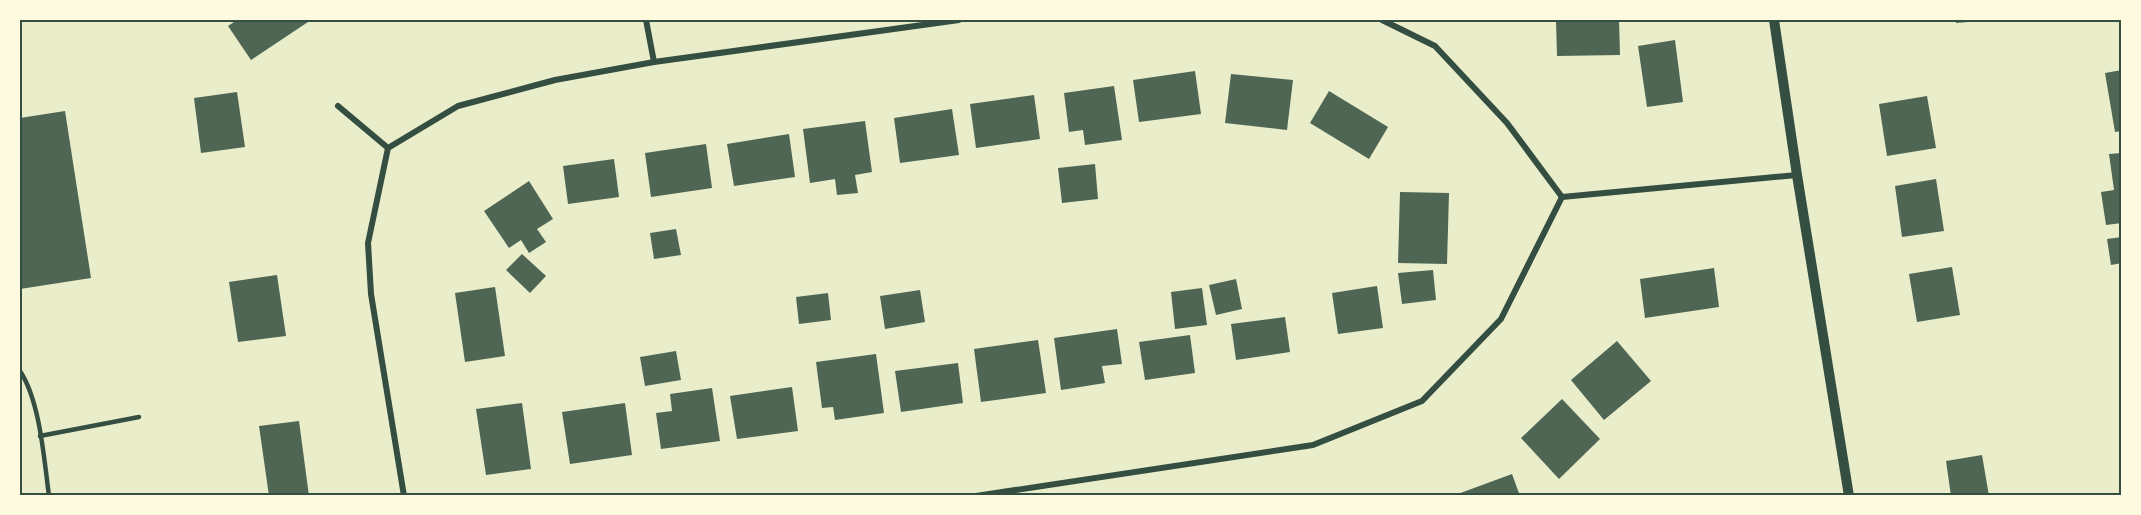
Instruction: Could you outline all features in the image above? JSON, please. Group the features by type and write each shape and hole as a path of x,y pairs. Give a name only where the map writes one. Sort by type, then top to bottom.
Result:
{"street":[{"path":"646,20 654,62"},
{"path":"404,495 371,294 368,243 388,148 458,106 555,80 654,62 959,20"},
{"path":"1382,20 1435,46 1507,123 1562,197"},
{"path":"1774,20 1849,495"},
{"path":"338,106 388,148"},
{"path":"1562,197 1797,175"},
{"path":"976,495 1314,445 1422,401 1501,319 1562,197"}],"lane":[{"path":"20,371 33,400 49,495"},
{"path":"40,436 139,417"}],"building":[{"path":"237,20 311,20 251,60 228,26"},
{"path":"1556,20 1619,20 1620,55 1557,56"},
{"path":"1956,20 1979,20 1979,21 1956,23"},
{"path":"1675,40 1683,102 1647,107 1638,46"},
{"path":"2122,70 2122,131 2115,132 2105,73"},
{"path":"1195,71 1201,114 1139,122 1133,80"},
{"path":"1231,74 1293,80 1287,130 1225,123"},
{"path":"1114,86 1122,140 1085,145 1083,130 1069,132 1064,93"},
{"path":"1329,91 1388,127 1369,159 1310,123"},
{"path":"237,92 245,147 201,153 194,98"},
{"path":"1034,95 1040,139 976,148 970,104"},
{"path":"1927,96 1936,148 1887,156 1879,104"},
{"path":"952,109 959,155 900,163 894,118"},
{"path":"65,111 91,278 20,289 20,118"},
{"path":"865,121 872,172 855,175 858,193 837,195 835,179 810,183 803,129"},
{"path":"789,134 795,177 734,186 727,144"},
{"path":"706,144 712,188 651,197 645,153"},
{"path":"2122,153 2122,223 2106,225 2101,192 2114,190 2109,154"},
{"path":"614,159 619,197 568,204 563,166"},
{"path":"1095,164 1098,199 1062,203 1058,168"},
{"path":"1936,179 1944,231 1902,237 1895,186"},
{"path":"529,181 553,219 537,229 546,242 529,253 521,240 509,248 484,211"},
{"path":"1400,192 1449,193 1447,264 1398,263"},
{"path":"676,229 681,255 654,259 650,233"},
{"path":"2122,237 2122,263 2111,265 2107,239"},
{"path":"522,254 546,276 530,293 506,270"},
{"path":"1952,267 1960,315 1917,322 1909,274"},
{"path":"1714,268 1719,307 1645,318 1640,279"},
{"path":"1433,270 1436,300 1402,304 1398,273"},
{"path":"277,275 286,336 238,342 229,282"},
{"path":"1236,279 1242,309 1216,315 1209,285"},
{"path":"1377,286 1383,328 1338,334 1332,293"},
{"path":"495,287 505,356 465,362 455,293"},
{"path":"1202,288 1207,325 1175,329 1171,292"},
{"path":"920,290 925,322 885,329 880,296"},
{"path":"828,293 831,320 799,324 796,297"},
{"path":"1285,317 1290,352 1236,360 1231,324"},
{"path":"1117,329 1122,364 1102,366 1105,383 1061,390 1054,338"},
{"path":"1190,335 1195,373 1145,380 1139,342"},
{"path":"1038,340 1046,393 981,402 974,349"},
{"path":"1617,341 1651,381 1604,420 1571,380"},
{"path":"676,351 681,380 645,386 640,357"},
{"path":"876,354 884,413 835,420 833,407 822,408 816,362"},
{"path":"958,363 963,403 901,412 895,371"},
{"path":"792,387 798,431 737,439 730,396"},
{"path":"712,388 720,441 661,449 656,413 672,411 670,394"},
{"path":"1562,399 1600,439 1559,479 1521,438"},
{"path":"522,403 531,469 486,475 476,409"},
{"path":"625,403 632,455 570,464 562,412"},
{"path":"299,421 309,496 269,496 259,426"},
{"path":"1982,455 1989,496 1951,496 1946,461"},
{"path":"1512,474 1520,496 1455,496 1455,495"}]}
